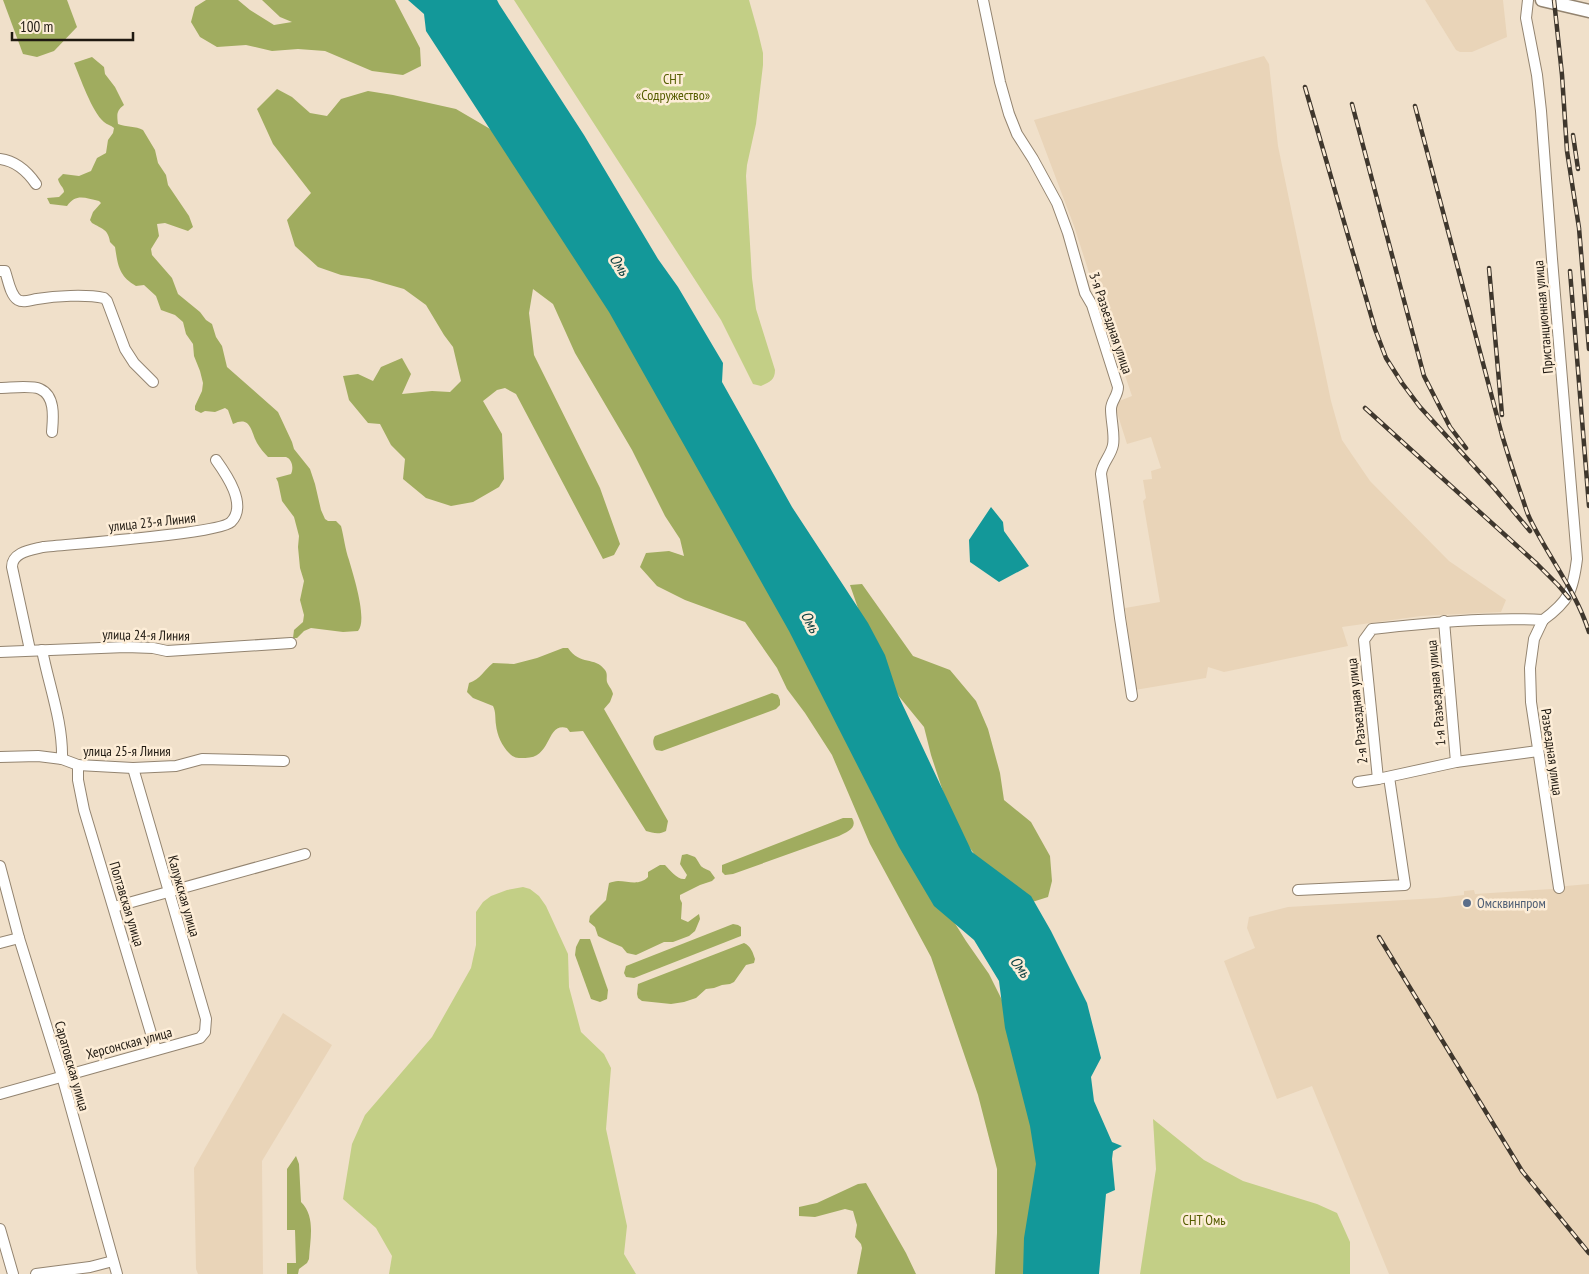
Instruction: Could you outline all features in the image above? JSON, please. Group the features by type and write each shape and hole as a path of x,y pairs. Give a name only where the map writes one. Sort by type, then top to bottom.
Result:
{"main road":[{"path":"1542,0 1589,11"}],"street":[{"name":"3-я Разъездная улица","path":"983,0 1000,82 1009,114 1017,134 1056,202 1068,233 1085,293 1092,305 1118,387 1118,392 1111,407 1113,443 1101,474 1132,696"},
{"name":"Пристанционная улица","path":"1528,0 1526,18 1537,75 1541,110 1577,559 1575,580 1571,592 1557,610 1543,620"},
{"path":"0,159 19,166 36,184"},
{"path":"0,271 5,271 13,294 18,300 24,302 64,297 104,298 107,301 124,349 134,363 153,382"},
{"path":"0,388 40,389 48,396 54,411 52,432"},
{"name":"улица 23-я Линия","path":"30,650 13,574 12,562 15,558 22,553 43,547 194,532 222,527 231,522 236,513 237,501 230,480 216,460"},
{"path":"1444,622 1514,618 1543,620"},
{"name":"Разъездная улица","path":"1543,620 1534,639 1530,668 1531,702 1559,888"},
{"name":"2-я Разъездная улица","path":"1298,890 1405,885 1384,778 1364,640 1372,629 1444,622"},
{"name":"1-я Разъездная улица","path":"1444,622 1456,762"},
{"name":"улица 24-я Линия","path":"0,652 126,647 153,648 167,651 291,643"},
{"path":"42,650 60,731 62,759"},
{"path":"1358,782 1456,762 1538,751"},
{"name":"улица 25-я Линия","path":"0,757 38,756 62,759 78,765 133,768 176,766 202,759 284,761"},
{"name":"Полтавская улица","path":"78,765 78,780 84,810 156,1050"},
{"name":"Калужская улица","path":"133,768 206,1019 205,1032"},
{"path":"114,907 305,854"},
{"name":"Саратовская улица","path":"0,866 19,938 62,1076 117,1274"},
{"path":"0,943 19,938"},
{"name":"Херсонская улица","path":"0,1094 200,1038 205,1032"},
{"path":"0,1229 5,1262 13,1274"},
{"path":"36,1274 113,1261"}],"shaded area":[{"path":"1425,0 1503,0 1507,37 1472,52 1460,52 1456,50"},
{"path":"1264,56 1269,64 1278,146 1331,401 1342,440 1370,481 1449,561 1506,600 1501,612 1421,616 1342,627 1348,646 1224,672 1208,667 1206,678 1135,690 1125,608 1160,602 1143,501 1146,498 1143,480 1152,479 1151,471 1161,468 1151,437 1127,444 1114,403 1132,396 1105,316 1103,316 1074,226 1034,120"},
{"path":"1589,884 1589,1274 1389,1274 1312,1086 1277,1099 1224,961 1255,948 1247,928 1249,917 1288,907 1437,898 1464,895 1464,891 1474,890 1475,894 1552,889"},
{"path":"283,1013 332,1045 262,1161 263,1274 198,1274 196,1269 194,1168"}],"green space":[{"path":"3,0 67,0 77,27 54,51 37,57 23,54"},
{"path":"206,0 238,0 274,25 292,22 280,17 262,0 395,0 420,48 421,66 403,75 372,71 325,51 298,49 272,51 246,45 217,47 200,37 191,22 195,7"},
{"name":"СНТ «Содружество»","path":"514,0 749,0 763,53 763,65 756,124 746,176 752,278 756,309 775,370 773,379 769,382 761,386 753,384 721,320"},
{"path":"92,57 104,67 105,74 115,87 124,105 118,113 118,124 143,130 155,150 158,163 166,175 168,185 189,216 193,227 188,231 165,223 157,224 159,236 151,249 152,255 172,278 178,294 212,324 216,337 222,346 227,367 278,412 294,449 310,469 325,519 336,521 341,526 361,607 361,625 358,631 343,632 311,628 304,631 297,638 293,638 294,630 303,622 304,615 300,600 304,581 300,568 299,536 294,517 282,501 276,478 291,474 291,462 286,457 268,457 257,443 250,426 244,422 233,424 228,410 225,408 215,412 205,411 201,413 195,410 203,383 194,356 193,344 186,334 183,322 175,315 161,310 156,296 144,285 136,286 130,282 120,270 115,247 110,242 108,234 90,220 93,212 101,203 85,198 77,198 67,206 50,204 47,198 59,197 64,192 58,179 63,174 79,176 91,171 97,158 106,153 108,140 113,133 114,128 104,122 95,111 74,63"},
{"path":"277,89 292,97 310,113 327,116 341,99 368,91 456,109 509,140 541,180 929,882 989,974 1010,1016 1040,1156 1030,1274 995,1274 997,1169 978,1095 931,957 870,844 832,755 787,689 777,668 745,622 685,600 657,586 640,567 646,553 669,551 684,556 680,539 665,516 632,450 575,353 553,304 533,289 529,313 534,355 600,488 620,544 614,555 603,559 516,394 505,388 497,390 483,401 502,434 504,479 499,487 473,502 451,506 426,498 403,479 405,459 391,445 380,424 368,423 349,400 343,376 358,374 373,381 381,367 402,358 411,374 402,394 432,391 450,392 461,381 453,347 426,305 404,289 369,279 341,275 318,267 295,246 287,220 311,193 273,144 257,109"},
{"path":"862,584 913,656 950,670 976,701 988,729 1000,773 1004,800 1031,822 1050,856 1052,881 1048,897 1029,903 988,874 954,825 931,755 924,727 888,683 870,643 850,585"},
{"path":"568,648 577,657 597,663 606,672 607,682 613,694 610,702 604,709 668,821 666,831 654,833 646,831 583,731 570,732 567,728 560,728 555,730 544,748 533,757 516,757 506,750 500,740 493,706 473,698 467,692 469,683 479,677 493,663 514,664"},
{"path":"772,693 778,695 780,700 780,705 776,709 662,751 656,750 654,746 655,736"},
{"path":"843,818 852,818 854,824 851,829 839,836 733,874 725,875 722,872 722,865"},
{"path":"687,854 695,857 701,866 710,871 715,878 680,895 682,903 681,919 688,922 699,914 700,919 695,931 689,936 673,942 664,942 636,955 627,953 622,947 598,936 595,927 589,922 590,916 606,900 609,883 645,880 648,877 648,872 660,865 665,865 676,876 685,879 687,875 680,864 682,855"},
{"path":"523,887 530,889 539,896 546,906 568,954 569,987 581,1032 604,1054 611,1068 606,1129 627,1226 624,1254 636,1274 389,1274 392,1256 376,1228 343,1199 352,1144 365,1115 432,1037 471,968 476,945 476,912 483,902 491,896"},
{"path":"733,924 741,927 741,936 634,978 626,977 624,973 626,966"},
{"path":"580,939 590,939 608,990 607,999 600,1002 591,999 575,955"},
{"path":"744,943 752,952 755,959 754,963 746,965 734,982 706,989 696,998 684,1002 671,1004 642,1001 638,998 638,984"},
{"name":"СНТ Омь","path":"1153,1119 1204,1160 1243,1181 1317,1204 1337,1213 1350,1242 1350,1274 1140,1274 1156,1169"},
{"path":"296,1156 299,1164 301,1202 309,1214 310,1221 309,1259 299,1269 298,1274 287,1274 287,1263 296,1263 295,1230 287,1230 287,1169"},
{"path":"866,1183 916,1274 857,1274 862,1248 855,1237 857,1225 853,1211 845,1209 815,1217 799,1216 799,1207 817,1203 858,1184"}],"water":[{"name":"Омь","path":"408,0 497,0 584,135 658,259 678,287 723,363 722,382 792,507 868,623 885,655 898,695 972,852 1031,896 1051,931 1087,1003 1101,1058 1091,1077 1094,1101 1112,1142 1122,1146 1113,1151 1115,1190 1106,1194 1099,1274 1023,1274 1024,1238 1036,1164 1030,1126 1005,1028 999,981 974,940 934,906 899,847 789,631 609,312 426,31 424,14"},
{"path":"991,507 1003,522 1004,531 1029,566 999,582 970,562 969,540"}],"railway":[{"path":"1554,0 1562,75 1567,151 1579,228 1589,349"},
{"path":"1305,87 1375,329 1386,358 1420,407 1494,488 1530,531"},
{"path":"1352,104 1424,376 1450,427 1466,448"},
{"path":"1415,106 1502,435 1526,510 1537,533 1570,589 1589,632"},
{"path":"1573,135 1578,169"},
{"path":"1489,268 1502,415"},
{"path":"1570,271 1589,506"},
{"path":"1365,408 1537,564 1569,598"},
{"path":"1379,937 1522,1171 1589,1253"}],"place":[{"name":"Омсквинпром","path":"1467,903"}]}
